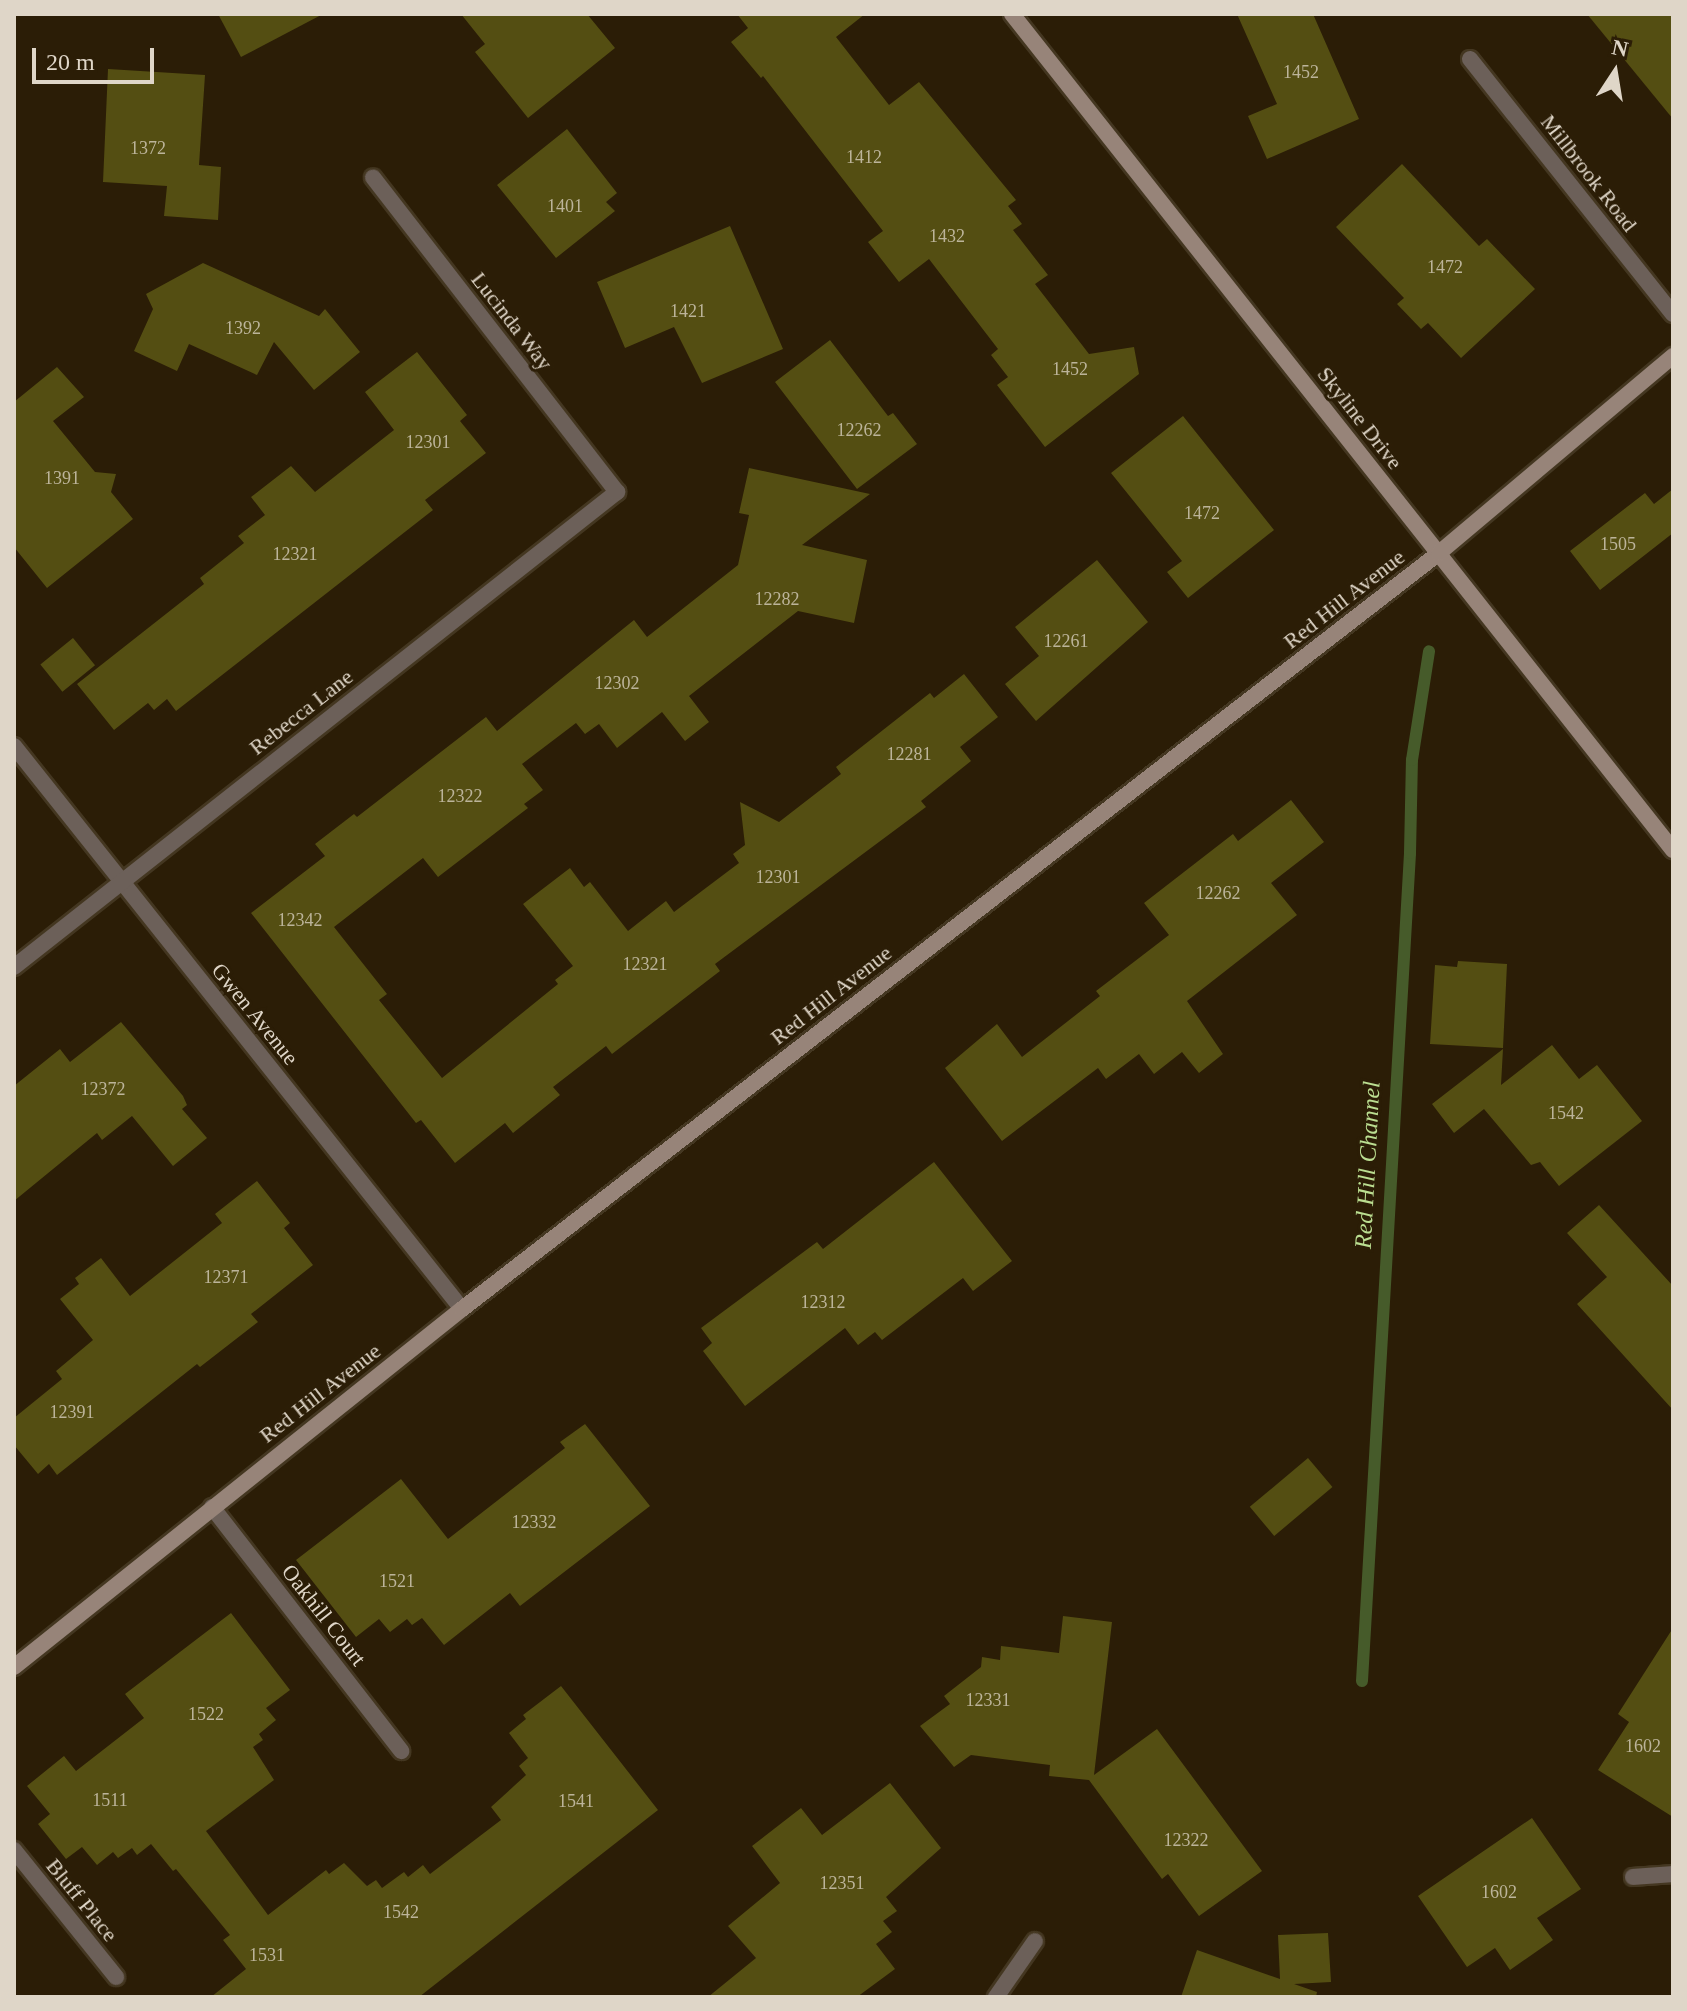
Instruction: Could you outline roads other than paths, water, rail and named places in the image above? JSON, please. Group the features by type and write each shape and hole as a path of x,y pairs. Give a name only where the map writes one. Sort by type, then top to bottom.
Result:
{"main road":[{"name":"Skyline Drive","path":"1012,14 1673,850"},
{"name":"Red Hill Avenue","path":"14,1667 462,1309 1439,553 1673,356"}],"street":[{"name":"Millbrook Road","path":"1470,59 1673,314"},
{"name":"Lucinda Way","path":"373,177 617,492"},
{"name":"Rebecca Lane","path":"14,967 617,492"},
{"name":"Gwen Avenue","path":"14,746 462,1309"},
{"name":"Oakhill Court","path":"212,1507 401,1751"},
{"name":"Bluff Place","path":"14,1850 116,1977"},
{"path":"1633,1877 1673,1874"},
{"path":"996,1997 1035,1941"}],"waterway":[{"name":"Red Hill Channel","path":"1362,1681 1410,853 1412,760 1429,651"}]}
